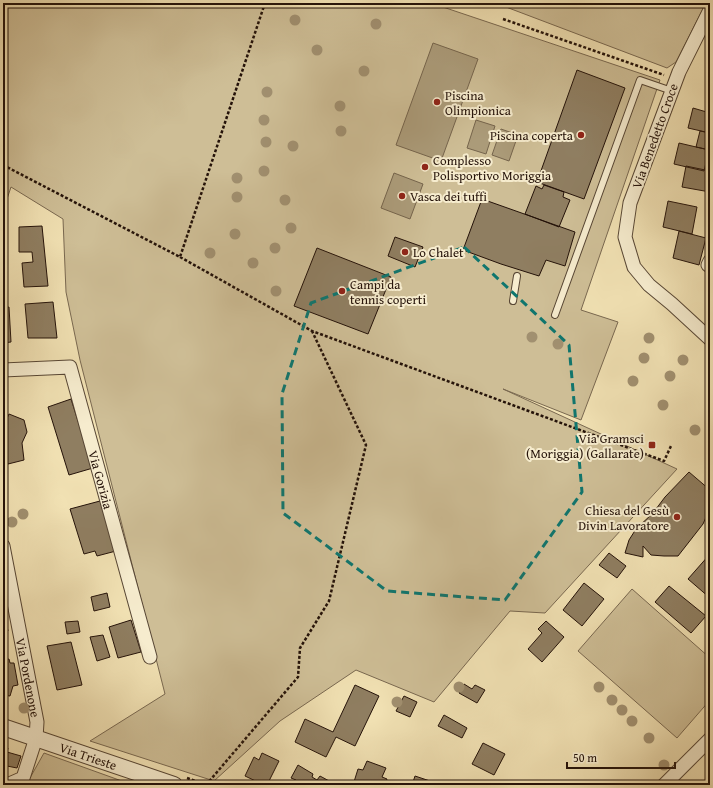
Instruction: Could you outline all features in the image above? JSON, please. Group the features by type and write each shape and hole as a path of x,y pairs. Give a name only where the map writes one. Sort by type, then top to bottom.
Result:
{"street":[{"name":"Via Benedetto Croce","path":"710,10 674,85 630,203 625,237 634,267 649,285 710,338"},
{"name":"Via Gorizia","path":"3,370 70,368 150,657"},
{"name":"Via Pordenone","path":"3,546 38,722 36,738 23,778 7,785"},
{"name":"Via Trieste","path":"3,727 174,785"},
{"path":"664,785 710,739"}],"lane":[{"path":"555,315 640,80 674,85"},
{"path":"512,301 517,276"}],"path":[{"path":"180,257 264,3"},
{"path":"503,19 674,85"},
{"path":"3,165 180,257 312,331 664,461 670,446"},
{"path":"206,785 298,677 300,648 329,601 366,445 312,331"}],"highlighted area":[{"path":"464,247 569,345 582,492 505,600 387,591 283,513 282,394 311,303"}],"shaded area":[{"path":"3,3 431,3 660,80 581,310 618,322 581,420 503,389 677,469 545,613 510,611 434,702 356,670 280,721 214,781 90,741 165,694 80,360 66,292 63,219 11,187 6,202 3,202"},
{"path":"508,3 706,3 676,62 667,68 506,7"},
{"name":"Piscina Olimpionica","path":"433,43 478,59 441,161 396,145"},
{"path":"476,120 495,126 486,154 467,148"},
{"path":"501,129 518,135 509,161 492,155"},
{"name":"Vasca dei tuffi","path":"394,173 423,184 410,219 381,208"},
{"path":"632,589 710,658 710,700 677,738 578,651"},
{"path":"44,753 133,785 26,785"}],"building":[{"name":"Piscina coperta","path":"577,70 625,88 584,199 537,182"},
{"path":"693,108 710,113 710,133 688,128"},
{"path":"700,131 710,133 710,150 696,147"},
{"path":"679,143 709,150 704,171 674,164"},
{"path":"686,166 710,171 710,192 682,187"},
{"path":"544,185 564,192 563,197 570,200 559,227 525,214 536,186 542,189"},
{"path":"482,199 575,232 565,266 546,260 539,276 463,250"},
{"path":"668,201 697,207 692,234 663,227"},
{"path":"42,226 48,286 24,287 22,263 33,262 32,252 19,252 19,227"},
{"path":"679,231 706,238 699,265 673,258"},
{"name":"Lo Chalet","path":"395,237 423,247 415,267 388,256"},
{"name":"Campi da tennis coperti","path":"317,248 391,277 368,334 294,306"},
{"path":"53,302 57,338 28,338 25,304"},
{"path":"9,307 11,342 3,343 3,308"},
{"path":"71,399 93,468 69,475 48,407"},
{"path":"9,414 24,420 27,432 22,443 24,460 8,464 3,452 3,427"},
{"name":"Chiesa del Gesù Divin Lavoratore","path":"689,472 710,490 710,508 703,524 678,556 651,555 643,546 643,557 625,553 629,540 636,529 653,513 665,497"},
{"path":"100,501 116,551 97,556 95,551 84,554 70,509"},
{"path":"609,553 626,566 617,578 599,565"},
{"path":"710,554 710,598 688,579"},
{"path":"584,583 604,599 582,626 563,610"},
{"path":"669,586 706,616 691,633 655,602"},
{"path":"107,593 110,607 94,611 91,597"},
{"path":"3,608 8,631 3,632"},
{"path":"131,620 141,652 118,658 109,627"},
{"path":"78,621 80,632 67,634 65,622"},
{"path":"546,621 564,637 542,662 528,649 542,633 538,629"},
{"path":"103,635 110,657 97,661 90,637"},
{"path":"71,642 82,685 57,690 47,646"},
{"path":"9,659 10,663 14,663 18,685 13,686 10,696 3,695 3,660"},
{"path":"464,684 472,689 475,685 485,690 477,703 459,693"},
{"path":"355,685 379,696 355,746 336,737 326,757 295,742 305,719 333,732"},
{"path":"404,696 417,702 410,717 396,711"},
{"path":"444,715 467,728 462,738 438,726"},
{"path":"483,743 505,754 494,775 472,764"},
{"path":"3,747 8,748 7,752 21,756 17,768 7,766 6,771 3,770"},
{"path":"262,753 279,761 267,785 245,776 254,757 259,760"},
{"path":"367,761 386,768 382,777 387,779 385,785 353,785 358,769 363,770"},
{"path":"298,765 313,774 312,777 317,780 320,776 331,782 330,785 293,785 296,780 291,778"},
{"path":"415,776 442,785 412,785"}],"place":[{"name":"Piscina Olimpionica","path":"437,102"},
{"name":"Piscina coperta","path":"581,135"},
{"name":"Complesso Polisportivo Moriggia","path":"425,167"},
{"name":"Vasca dei tuffi","path":"402,196"},
{"name":"Lo Chalet","path":"405,252"},
{"name":"Campi da tennis coperti","path":"342,291"},
{"name":"Via Gramsci (Moriggia) (Gallarate)","path":"652,445"},
{"name":"Chiesa del Gesù Divin Lavoratore","path":"677,517"}]}
